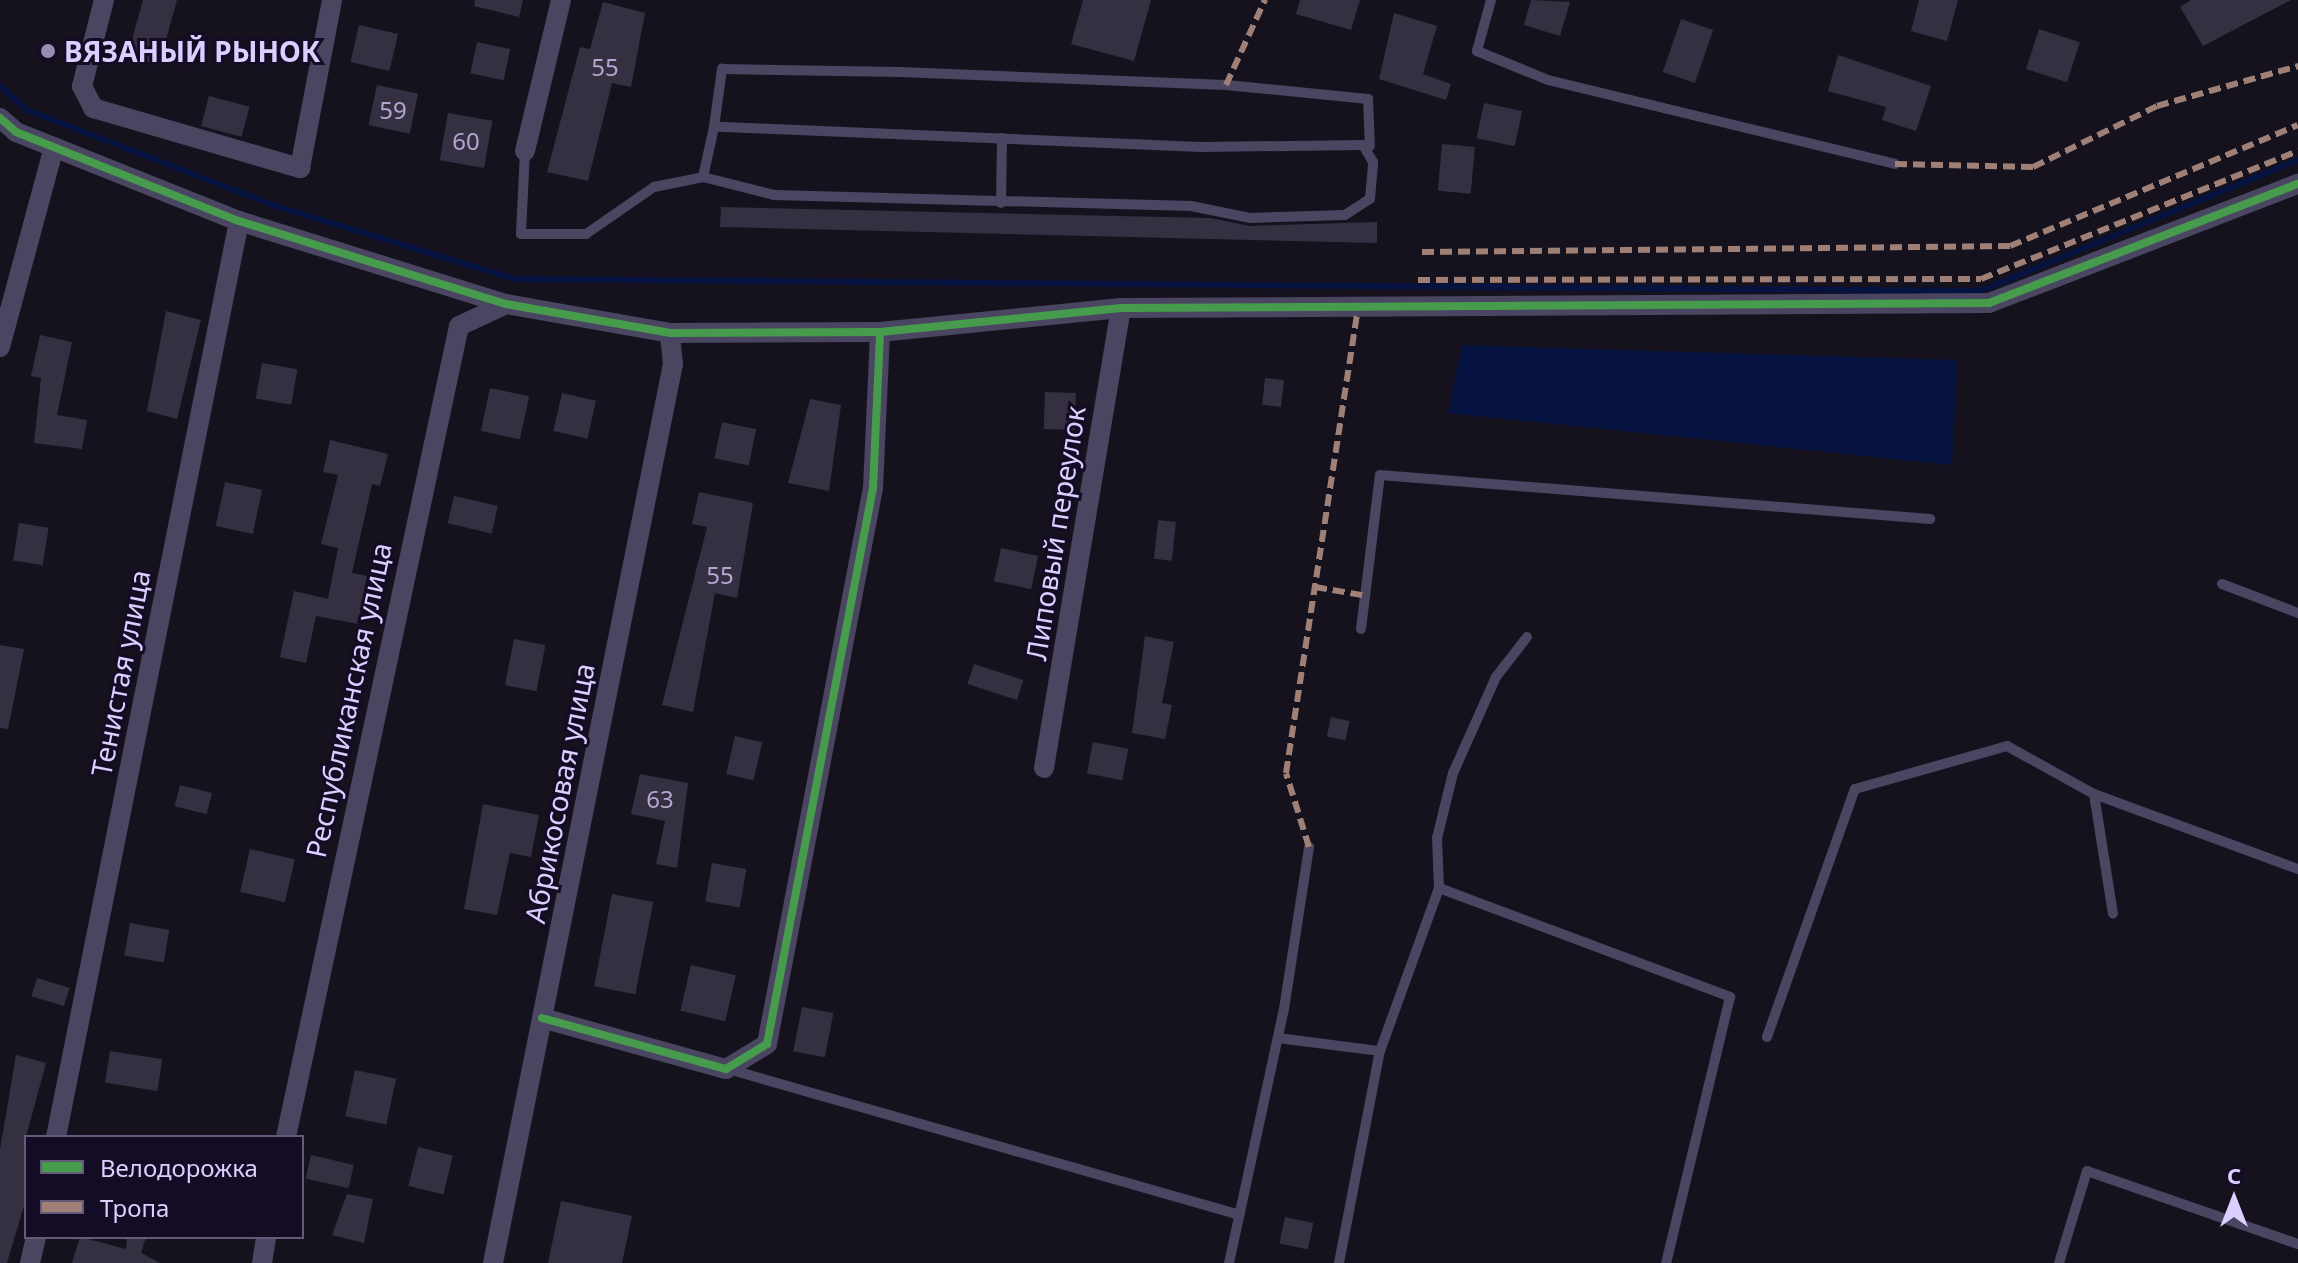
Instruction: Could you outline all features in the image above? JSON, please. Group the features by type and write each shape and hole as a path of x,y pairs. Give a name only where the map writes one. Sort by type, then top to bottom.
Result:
{"street":[{"path":"104,0 82,86 93,108 300,168 332,0"},
{"path":"525,151 561,0"},
{"path":"0,118 54,147 239,221 506,304 670,333 880,332 1121,308 1989,303 2298,184"},
{"path":"0,347 54,147"},
{"name":"Тенистая улица","path":"56,1135 239,221"},
{"name":"Республиканская улица","path":"286,1135 459,326 506,304"},
{"name":"Липовый переулок","path":"1044,768 1121,308"},
{"path":"542,1018 726,1069 767,1044 873,488 880,332"},
{"name":"Абрикосовая улица","path":"493,1263 673,364 670,333"},
{"path":"30,1263 36,1239"},
{"path":"262,1263 266,1239"}],"lane":[{"path":"1491,0 1477,51 1548,80 1895,164"},
{"path":"525,151 521,234 586,234 654,187 703,177 774,195 1191,206 1250,218 1345,215 1370,199 1368,99 1226,85 929,72 722,69 703,177"},
{"path":"714,127 1002,138 1370,146"},
{"path":"1001,203 1002,138"},
{"path":"1361,629 1380,475 1930,519"},
{"path":"2222,584 2298,613"},
{"path":"1339,1263 1380,1051 1439,888 1437,838 1453,773 1496,677 1527,637"},
{"path":"1767,1037 1855,789 2007,746 2094,794 2298,869"},
{"path":"2094,794 2113,914"},
{"path":"1229,1263 1278,1038 1309,847"},
{"path":"1439,888 1730,997 1666,1263"},
{"path":"1278,1038 1380,1051"},
{"path":"726,1069 1240,1215"},
{"path":"2059,1263 2087,1171 2298,1244"}],"shaded area":[{"path":"1462,345 1957,360 1952,465 1448,413"}],"building":[{"path":"143,0 177,0 159,65 127,57"},
{"path":"475,0 523,0 519,17 474,6"},
{"path":"1083,0 1151,0 1134,61 1071,44"},
{"path":"1300,0 1360,0 1351,30 1296,14"},
{"path":"1531,0 1570,2 1560,36 1524,25"},
{"path":"1919,0 1958,0 1947,41 1911,31"},
{"path":"2191,0 2291,0 2203,46 2180,7"},
{"path":"603,2 645,13 631,87 612,83 588,181 547,172 580,47 590,49"},
{"path":"1394,13 1437,26 1423,74 1451,84 1446,100 1379,79"},
{"path":"1681,19 1713,30 1695,83 1663,72"},
{"path":"359,25 398,34 389,71 350,62"},
{"path":"2039,29 2080,42 2067,82 2026,69"},
{"path":"477,42 510,49 504,80 470,73"},
{"path":"1838,55 1931,86 1916,131 1882,120 1886,107 1828,91"},
{"path":"377,85 418,94 410,134 368,125"},
{"path":"209,96 250,107 242,137 201,126"},
{"path":"1484,103 1522,111 1515,146 1477,138"},
{"path":"448,113 492,121 484,168 440,160"},
{"path":"1442,144 1475,147 1471,194 1438,191"},
{"path":"721,207 1210,218 1250,226 1377,222 1377,243 720,227"},
{"path":"166,311 201,320 177,419 147,411"},
{"path":"40,335 72,342 57,415 87,420 82,449 34,443 41,378 31,376"},
{"path":"262,363 297,369 291,405 256,398"},
{"path":"1265,378 1284,380 1281,407 1262,405"},
{"path":"490,388 529,396 520,439 481,431"},
{"path":"1045,392 1076,393 1075,430 1044,429"},
{"path":"562,393 596,401 587,439 553,431"},
{"path":"810,399 841,405 829,491 788,483"},
{"path":"722,422 756,429 749,465 714,458"},
{"path":"330,440 388,454 380,486 372,484 352,573 367,576 358,624 316,616 306,663 280,657 294,591 328,599 338,548 321,544 338,475 323,472"},
{"path":"225,482 262,490 253,534 216,526"},
{"path":"699,492 753,503 737,598 715,593 693,712 662,705 707,527 692,524"},
{"path":"454,496 498,506 492,533 448,523"},
{"path":"1158,520 1176,522 1172,561 1154,559"},
{"path":"19,523 49,528 43,565 13,561"},
{"path":"1001,548 1038,556 1031,589 994,581"},
{"path":"1145,636 1174,642 1162,703 1172,705 1165,739 1132,733"},
{"path":"514,639 545,645 536,691 505,685"},
{"path":"0,645 24,649 8,729 0,728"},
{"path":"974,664 1023,680 1017,700 968,684"},
{"path":"1331,717 1350,721 1345,741 1327,737"},
{"path":"735,736 762,742 754,780 726,774"},
{"path":"1093,742 1128,749 1122,780 1087,773"},
{"path":"640,774 688,783 677,868 656,864 665,821 631,814"},
{"path":"180,785 212,793 207,814 175,806"},
{"path":"483,804 539,815 531,857 510,853 497,915 464,909"},
{"path":"250,849 295,859 285,902 240,892"},
{"path":"712,863 746,869 740,907 705,901"},
{"path":"612,894 653,902 635,994 594,986"},
{"path":"130,923 169,930 164,962 124,955"},
{"path":"691,965 736,975 725,1021 680,1011"},
{"path":"37,978 70,988 64,1006 31,996"},
{"path":"802,1007 833,1013 825,1057 793,1051"},
{"path":"110,1051 162,1059 157,1091 105,1083"},
{"path":"16,1055 46,1063 27,1135 24,1135 24,1206 7,1263 0,1263 0,1149"},
{"path":"355,1070 396,1079 386,1125 345,1116"},
{"path":"418,1147 453,1156 443,1195 408,1186"},
{"path":"311,1155 354,1165 348,1188 306,1178"},
{"path":"347,1194 373,1199 364,1243 332,1235"},
{"path":"561,1201 632,1216 622,1263 548,1263"},
{"path":"1285,1217 1313,1223 1308,1249 1279,1243"},
{"path":"79,1239 126,1249 127,1239 145,1239 141,1253 160,1263 72,1263"}],"waterway":[{"path":"0,86 27,110 279,207 515,279 1980,291 2298,160"}],"marked path":[{"path":"1226,85 1265,0"},
{"path":"1895,164 2033,167 2157,106 2298,66"},
{"path":"1422,252 2010,246 2298,125"},
{"path":"1418,280 1981,279 2298,151"},
{"path":"1309,847 1286,773 1358,306"},
{"path":"1315,587 1362,595"}],"cycle path":[{"path":"0,118 16,132 239,221 506,304 670,333 880,332 1121,308 1989,303 2298,184"},
{"path":"542,1018 726,1069 767,1044 873,488 880,332"}],"place":[{"name":"ВЯЗАНЫЙ РЫНОК","path":"48,51"}]}
